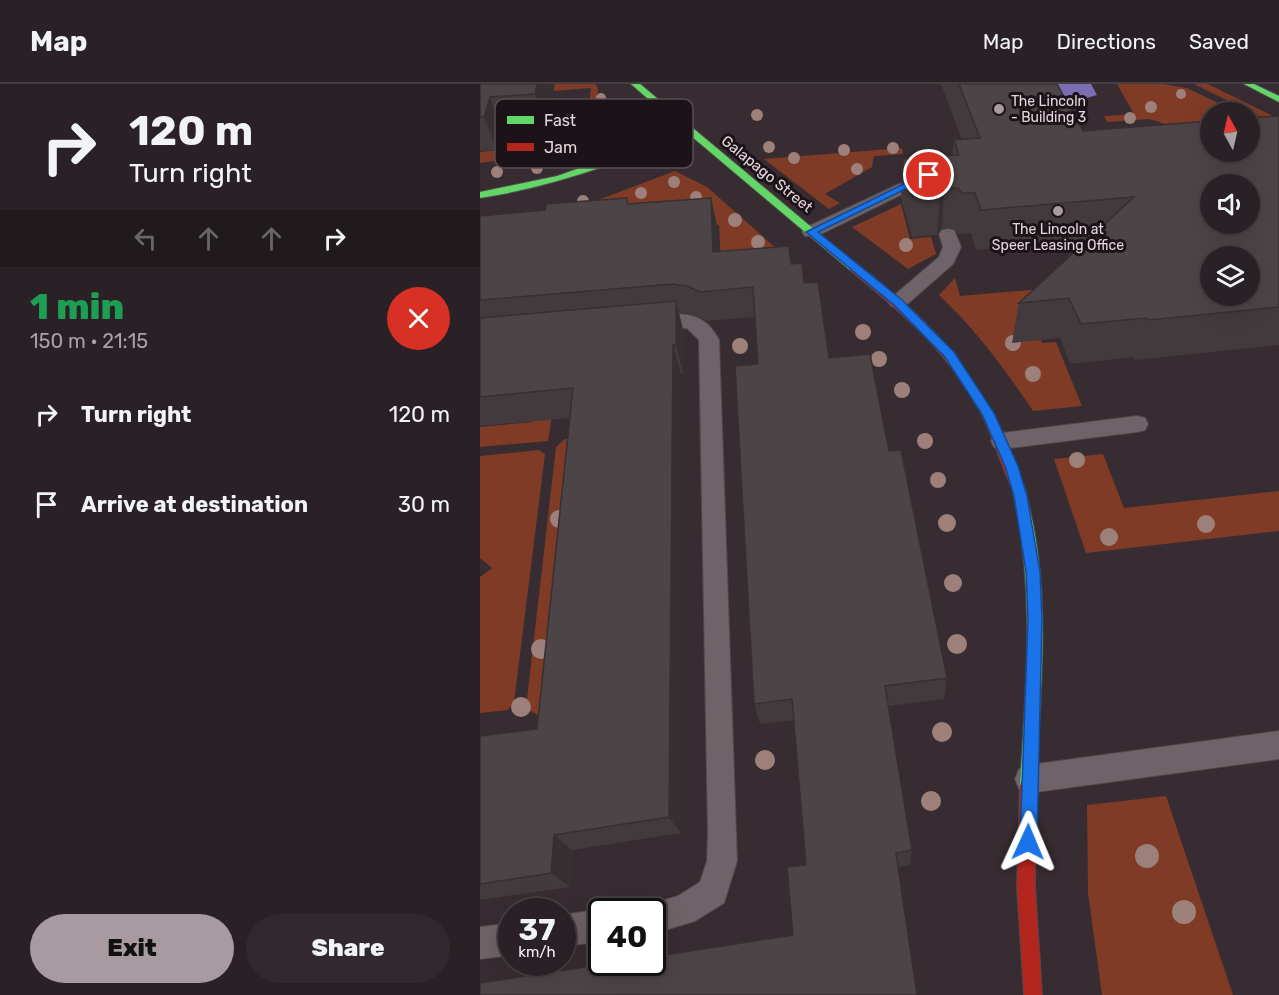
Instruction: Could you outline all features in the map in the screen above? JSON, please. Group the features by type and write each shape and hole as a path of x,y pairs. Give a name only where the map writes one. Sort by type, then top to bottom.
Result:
{"street":[{"name":"Galapago Street","path":"634,84 652,99"},
{"path":"1248,84 1279,99"},
{"name":"Galapago Street","path":"693,134 898,302 950,354 972,387 1002,441 1020,496 1033,572 1035,619 1029,779 1027,924 1033,995"},
{"path":"480,195 531,188 595,168"}],"lane":[{"path":"811,232 929,175"},
{"path":"898,302 947,260 952,247 948,234"},
{"path":"627,326 680,321 697,323 705,330 709,340 722,861 713,892 684,910 666,914"},
{"path":"1002,441 1137,424"},
{"path":"1029,779 1279,745"},
{"path":"480,943 498,941"}],"shaded area":[{"path":"527,84 595,84 598,88 597,99 590,99 591,88 501,95"},
{"path":"1054,84 1091,84 1097,95 1087,98 1086,102 1078,103 1074,99 1062,98"},
{"path":"1117,84 1163,84 1187,88 1216,102 1200,102 1200,155 1181,160 1191,132 1149,119 1107,122 1104,116 1134,114"},
{"path":"1194,84 1208,84 1245,102 1230,102"},
{"path":"1260,110 1279,119 1279,126 1260,117"},
{"path":"902,148 903,154 874,156 872,167 825,194 840,203 829,209 764,159"},
{"path":"495,150 495,161 480,163 480,152"},
{"path":"675,171 707,187 803,272 722,279 719,225 637,232 598,200"},
{"path":"901,204 910,239 931,237 936,254 908,269 852,227"},
{"path":"955,278 960,296 1065,287 1034,320 1042,343 1056,342 1082,406 1033,411 989,350 939,295"},
{"path":"552,416 548,441 480,447 480,427 533,422 534,418"},
{"path":"581,438 544,719 526,708 556,447 565,439"},
{"path":"539,450 545,454 514,702 508,710 480,713 480,577 492,568 480,558 480,456"},
{"path":"1103,454 1124,508 1279,491 1279,531 1086,553 1054,459"},
{"path":"1166,796 1233,995 1102,995 1088,893 1087,805"}],"building":[{"path":"480,84 537,84 535,94 490,97 484,117 480,117"},
{"path":"959,84 1057,84 1083,131 1200,122 1200,162 1260,162 1260,117 1279,116 1279,307 1149,320 1147,318 1081,324 1069,298 1019,303 1134,197 981,210 975,193 962,193 958,188 944,188 940,195 913,197 902,159 959,155 954,140 980,138"},
{"path":"627,198 627,204 711,198 713,252 789,246 791,264 802,263 804,283 818,282 829,358 870,354 889,451 901,450 947,678 885,686 912,850 896,853 917,995 480,995 480,983 526,976 576,976 576,968 588,967 588,976 666,976 666,955 793,935 787,867 806,865 792,699 754,704 735,366 758,364 753,287 700,292 687,286 673,284 480,300 480,216 545,210 546,204"},
{"path":"676,301 676,345 673,345 669,817 554,835 551,873 480,884 480,736 537,729 573,388 480,397 480,318"}],"traffic: fast":[{"path":"635,84 653,99"},
{"path":"1248,84 1279,99"},
{"path":"693,133 854,268"},
{"path":"480,195 534,185 592,168"},
{"path":"1017,484 1026,520 1035,596 1028,786"}],"traffic: jam":[{"path":"854,268 913,317 952,359 979,398 990,419 1017,484"},
{"path":"1028,786 1026,886 1033,995"}],"place":[{"name":"The Lincoln - Building 3","path":"999,109"},
{"name":"The Lincoln at Speer Leasing Office","path":"1058,211"}],"route":[{"path":"929,175 811,232 898,302 950,354 988,413 1012,466 1020,496 1033,572 1035,619 1028,842"}]}
